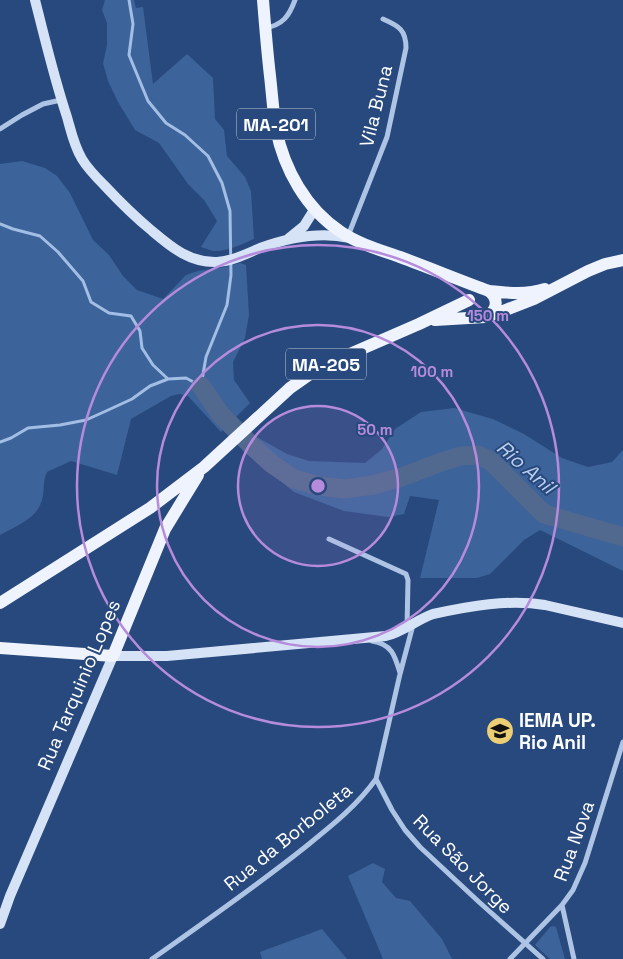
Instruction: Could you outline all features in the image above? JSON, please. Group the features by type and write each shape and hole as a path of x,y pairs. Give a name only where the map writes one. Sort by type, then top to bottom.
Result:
{"main road":[{"path":"35,0 61,100 76,146 82,158 114,196 173,248 180,253 212,262 238,257 286,240 322,234 352,238"},
{"name":"MA-201","path":"263,0 276,130 299,188 314,210 331,225 352,238 487,290"},
{"path":"286,240 304,226 314,210"},
{"name":"MA-205","path":"419,324 440,319 485,316 523,304 605,264 623,260"},
{"name":"MA-201","path":"428,268 456,282 469,299"},
{"name":"MA-205","path":"0,603 150,508 204,467 290,388 320,367 419,324 469,299 480,289 514,293 531,292 559,285"},
{"path":"469,299 470,310 476,315 485,316 493,312 496,305 495,297 487,290"},
{"name":"Rua Tarquinio Lopes","path":"0,924 10,896 113,656 165,529 204,467"},
{"path":"150,508 159,509 165,514 167,522 165,529"},
{"path":"0,648 113,656 167,656 362,639 394,634 422,617 433,614 507,602 545,605 621,623"}],"street":[{"path":"265,28 273,27 285,19 295,0"},
{"name":"Vila Buna","path":"352,238 387,137 406,48 406,38 403,31 382,19"},
{"path":"0,129 43,104 61,100"},
{"name":"Rua da Borboleta","path":"152,959 285,863 360,800 376,779 410,625 408,580 406,574 329,539"},
{"path":"362,639 378,642 388,647 395,656 400,674"},
{"name":"Rua Nova","path":"510,959 562,905 573,890 585,863 623,742"},
{"name":"Rua São Jorge","path":"376,779 392,810 405,830 420,847 543,959"},
{"path":"562,905 574,959"}],"shaded area":[{"path":"105,0 134,0 136,8 143,7 153,84 187,54 213,78 215,119 224,130 227,156 245,177 251,191 254,239 224,250 213,251 201,247 217,221 204,200 188,184 159,143 135,130 108,81 103,63 107,45 107,23 102,10"},
{"path":"22,161 45,168 57,176 70,193 93,240 109,255 123,276 137,290 163,299 186,275 240,263 246,265 249,315 245,338 233,362 234,380 250,403 221,432 188,396 179,394 171,396 131,419 117,475 71,461 47,472 42,500 36,512 25,521 0,535 0,164"},
{"path":"454,408 493,419 524,434 562,458 588,467 612,462 623,450 623,571 540,530 524,540 490,574 477,578 420,578 439,500 410,496 404,514 388,517 344,511 294,492 242,450 255,436 287,454 309,461 365,463 382,449 395,429 421,412"},
{"path":"373,863 385,869 382,882 396,898 410,901 442,939 452,959 383,959 348,876"},
{"path":"553,926 556,927 565,959 550,959 535,945"},
{"path":"322,929 347,959 262,959 260,952"}],"waterway":[{"path":"0,442 28,428 86,420 132,399 150,386 168,379 186,378 201,386 206,357 227,305 231,275 230,211 222,183 208,156 185,135 166,123 148,101 129,55 133,24 129,0"},
{"path":"0,224 40,236 58,252 83,281 91,302 109,313 131,316 140,331 142,348 153,365 168,379"},
{"name":"Rio Anil","path":"201,386 221,415 272,464 294,479 319,486 345,489 373,485 402,477 461,456 478,455 491,461 544,514 623,537"}],"place":[{"name":"IEMA UP. Rio Anil","path":"500,731"}]}
